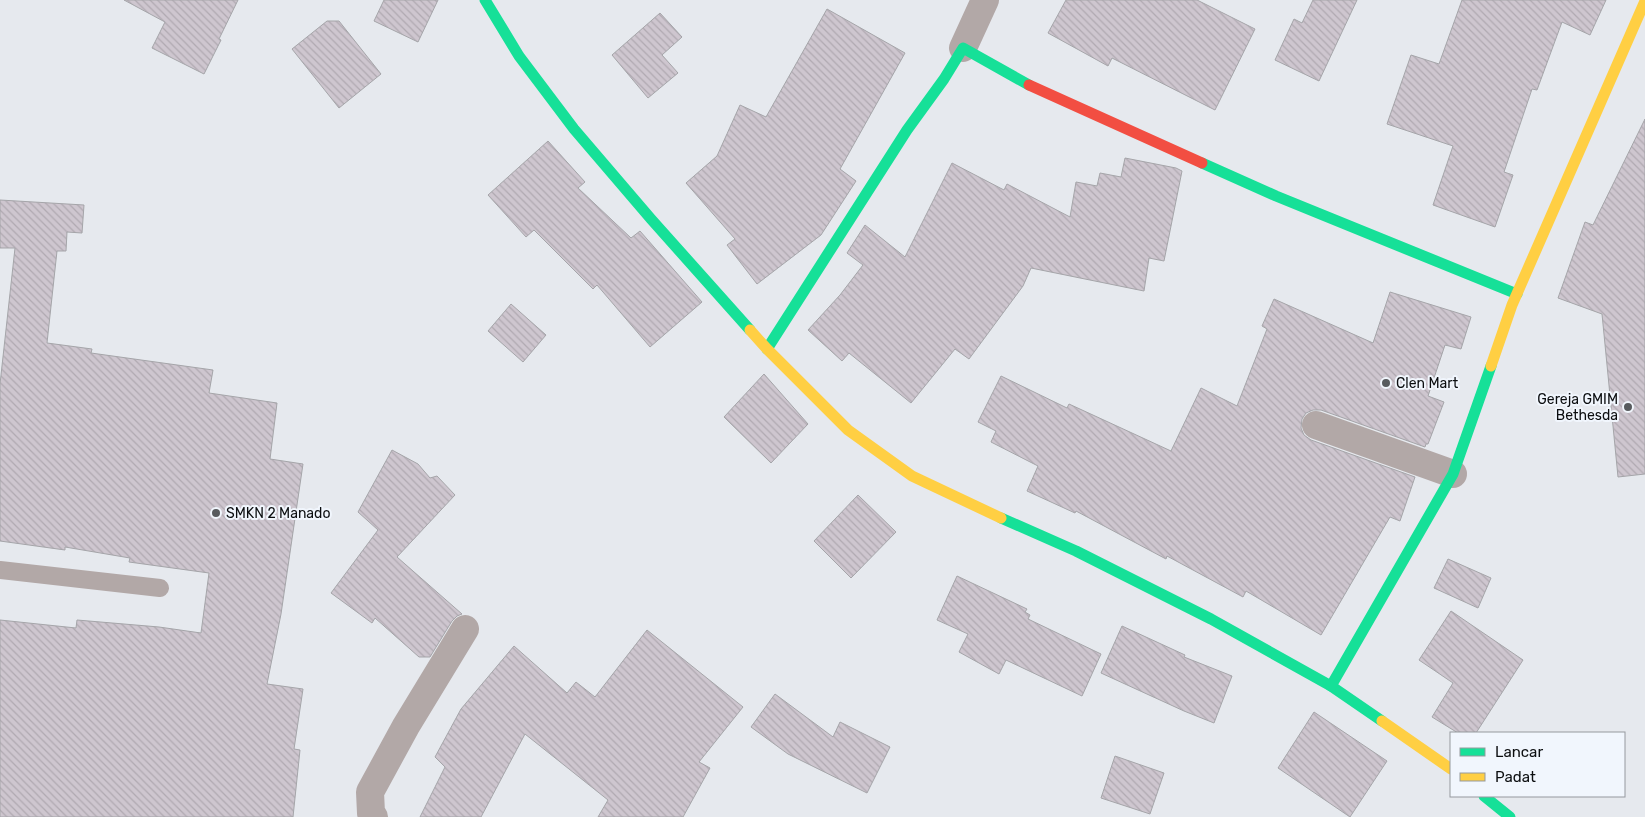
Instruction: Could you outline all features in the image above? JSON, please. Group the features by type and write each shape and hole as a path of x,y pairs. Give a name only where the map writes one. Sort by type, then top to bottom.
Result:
{"street":[{"path":"485,0 519,56 574,129 767,349 848,430 912,476 1076,550 1211,619 1331,686 1450,768"},
{"path":"767,349 907,130 960,54 985,0"},
{"path":"1331,686 1453,474 1515,300 1645,1"},
{"path":"960,54 1276,196 1515,300"},
{"path":"1316,425 1453,474"},
{"path":"374,817 371,813 370,792 406,726 465,629"},
{"path":"1485,797 1510,817"}],"lane":[{"path":"0,570 160,588"}],"building":[{"path":"124,0 238,0 204,74 152,48 165,22"},
{"path":"384,0 438,0 418,42 374,21"},
{"path":"1066,0 1197,0 1255,29 1215,110 1112,58 1108,66 1048,33"},
{"path":"1313,0 1357,0 1319,81 1275,60 1294,19 1302,23"},
{"path":"1462,0 1606,0 1590,35 1562,22 1537,90 1532,89 1504,172 1513,175 1495,227 1433,205 1453,146 1387,124 1411,55 1439,64"},
{"path":"827,9 905,53 840,169 856,181 821,235 757,284 727,245 735,239 686,183 717,156 740,105 766,117"},
{"path":"660,13 682,37 662,55 678,73 648,98 612,55"},
{"path":"327,21 339,21 381,74 339,108 292,49"},
{"path":"1645,119 1645,474 1618,477 1602,314 1558,298 1585,222 1593,225"},
{"path":"548,141 585,182 578,188 631,238 640,231 702,302 650,347 597,285 593,289 534,230 526,237 488,195"},
{"path":"1125,158 1176,168 1182,171 1164,261 1149,258 1144,291 1031,268 1023,286 969,359 955,349 911,403 849,353 842,361 808,330 840,295 863,265 847,253 865,225 905,257 952,163 1004,190 1007,184 1070,217 1076,182 1097,186 1100,173 1121,177"},
{"path":"0,200 84,205 82,233 67,232 66,251 57,251 47,343 92,349 91,353 213,370 209,393 277,403 270,459 303,464 281,614 267,684 303,689 294,749 300,750 293,817 0,817 0,620 76,628 77,620 159,627 201,633 209,573 129,562 130,558 65,547 65,550 0,541 0,384 15,248 0,248"},
{"path":"1390,292 1471,317 1461,349 1445,345 1428,396 1444,402 1428,444 1425,447 1321,410 1313,410 1306,413 1302,419 1301,428 1304,435 1311,440 1415,477 1400,521 1390,517 1321,635 1246,591 1243,597 1167,556 1166,559 1076,511 1075,513 1027,491 1038,466 991,442 996,431 978,422 1001,376 1067,408 1069,404 1171,451 1201,388 1237,406 1267,329 1262,326 1274,299 1373,343"},
{"path":"511,304 546,335 523,362 488,331"},
{"path":"764,374 808,424 771,463 724,417"},
{"path":"392,450 418,464 430,478 437,476 455,495 397,557 462,614 452,621 430,657 419,657 375,618 372,623 331,593 378,530 358,512"},
{"path":"858,495 896,532 851,578 814,541"},
{"path":"1448,559 1491,578 1478,608 1434,588"},
{"path":"957,576 1027,609 1025,612 1030,615 1028,619 1101,654 1082,696 1006,660 999,674 959,652 968,634 937,620"},
{"path":"1451,611 1523,660 1477,732 1456,732 1432,717 1453,683 1419,660"},
{"path":"1122,626 1185,655 1184,657 1232,676 1214,723 1101,673"},
{"path":"647,630 743,707 699,762 710,768 683,817 598,817 608,800 525,734 481,817 420,817 445,767 435,757 461,709 514,646 567,693 576,682 595,697"},
{"path":"775,694 833,737 840,722 890,747 867,793 788,754 751,727"},
{"path":"1314,712 1387,761 1350,817 1278,768"},
{"path":"1115,756 1164,773 1150,814 1101,798"}],"traffic: fast":[{"path":"485,0 519,56 574,129 750,330"},
{"path":"767,349 907,130 944,79 963,48 1029,85"},
{"path":"1202,163 1276,196 1517,294"},
{"path":"1331,686 1453,474 1491,366"},
{"path":"1001,518 1076,551 1211,619 1331,686 1382,721"},
{"path":"1485,797 1510,817"}],"traffic: slow":[{"path":"1491,366 1512,305 1645,1"},
{"path":"750,330 848,430 912,476 1001,518"},
{"path":"1382,721 1450,768"}],"traffic: jam":[{"path":"1029,85 1202,163"}],"place":[{"name":"Clen Mart","path":"1386,383"},
{"name":"Gereja GMIM Bethesda","path":"1628,407"},
{"name":"SMKN 2 Manado","path":"216,513"}]}
